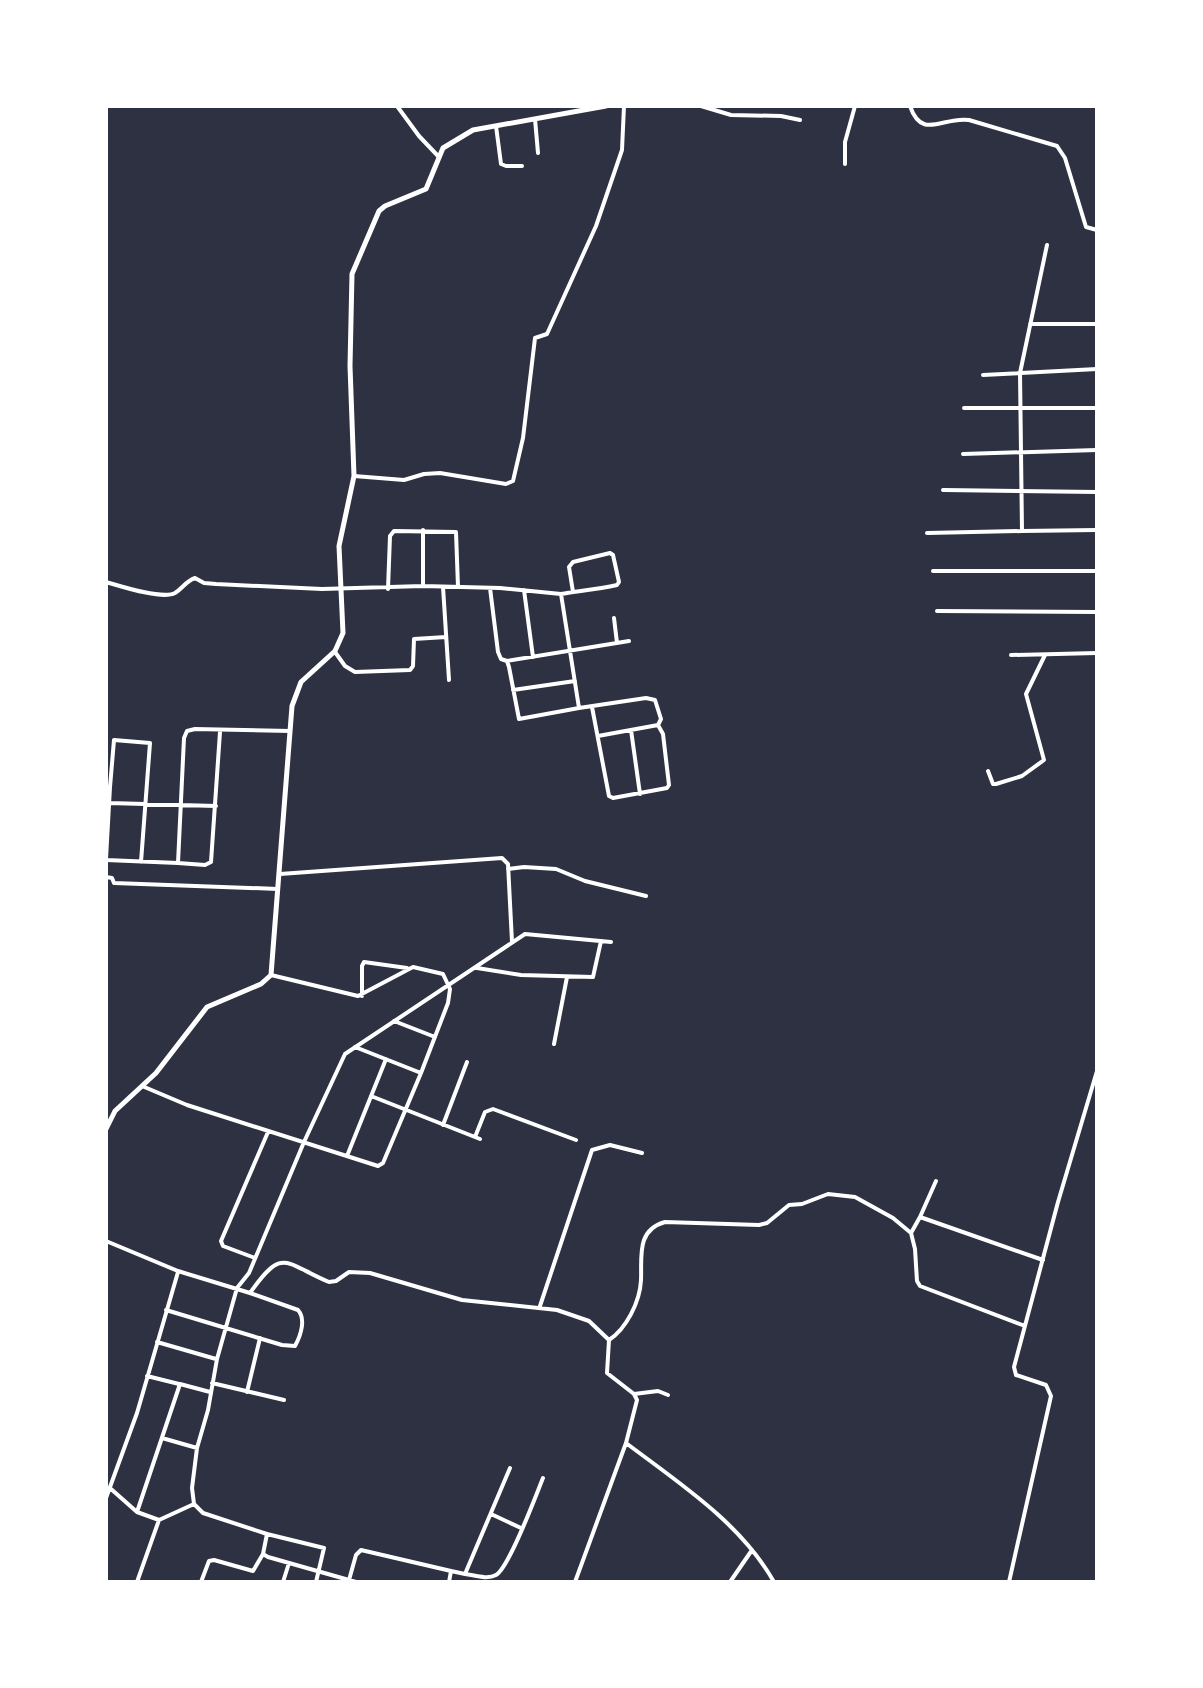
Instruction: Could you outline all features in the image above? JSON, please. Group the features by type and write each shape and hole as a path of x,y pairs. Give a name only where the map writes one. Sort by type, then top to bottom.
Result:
{"street":[{"path":"397,106 438,156"},
{"path":"106,1129 115,1111 175,1050 200,1013 207,1007 261,984 271,975 292,706 301,682 335,651 343,633 339,546 354,476 350,366 352,274 381,209 426,189 438,156 449,143 473,130 606,106"},
{"path":"354,476 404,480 440,473 506,484 512,482 523,438 535,338 547,334 596,226 622,150 624,106"},
{"path":"701,106 731,115 781,116 800,120"},
{"path":"845,164 845,142 855,106"},
{"path":"910,106 924,125 960,119 1057,146 1065,158 1086,227 1097,230"},
{"path":"535,119 538,153"},
{"path":"496,126 501,164 522,166"},
{"path":"1022,531 1020,373 1047,245"},
{"path":"1030,324 1097,324"},
{"path":"983,375 1097,369"},
{"path":"964,408 1097,408"},
{"path":"963,454 1097,450"},
{"path":"943,490 1097,492"},
{"path":"388,589 388,540 391,534 394,531 423,530 457,534 458,587"},
{"path":"423,530 423,586"},
{"path":"927,533 1097,530"},
{"path":"106,582 168,595 194,578 216,584 340,589 458,587 561,594 573,592 618,584 613,555 610,553 573,562 569,567 573,592"},
{"path":"933,571 1097,571"},
{"path":"443,587 449,680"},
{"path":"490,588 501,659 507,661 629,641"},
{"path":"524,590 533,657"},
{"path":"561,594 579,708"},
{"path":"937,611 1097,612"},
{"path":"614,618 617,643"},
{"path":"335,651 345,666 355,672 410,670 413,666 414,639 446,637"},
{"path":"1011,655 1097,653"},
{"path":"988,771 993,784 996,784 1022,776 1044,760 1026,694 1045,655"},
{"path":"507,661 521,720 652,698 661,719 658,725"},
{"path":"513,690 575,681"},
{"path":"592,707 609,796 613,798 664,790 669,785 663,734 658,725"},
{"path":"598,736 658,725"},
{"path":"178,863 185,735 189,730 290,731"},
{"path":"631,730 640,794"},
{"path":"141,862 151,745 147,742 114,740 108,787 106,859 141,862 205,865 211,862 220,732"},
{"path":"109,803 216,806"},
{"path":"280,874 489,858 504,860 508,869 512,943"},
{"path":"508,869 556,869 585,881 646,896"},
{"path":"106,877 112,878 113,883 278,889"},
{"path":"316,1582 323,1547 267,1534 203,1513 194,1504 192,1488 197,1448 217,1359 237,1288 249,1273 340,1060 355,1047 528,934 611,942"},
{"path":"475,968 521,975 595,976 601,941"},
{"path":"142,1086 187,1105 376,1166 383,1163 421,1073 448,1003 448,985 438,971 364,962 362,996"},
{"path":"271,975 337,993 362,996 409,969"},
{"path":"554,1044 567,977"},
{"path":"394,1021 435,1037"},
{"path":"355,1047 421,1073"},
{"path":"347,1156 386,1059"},
{"path":"443,1125 467,1062"},
{"path":"1009,1582 1051,1396 1046,1385 1019,1377 1015,1371 1097,1071"},
{"path":"371,1096 477,1138 485,1112 493,1109 576,1140"},
{"path":"255,1258 223,1246 221,1241 268,1132"},
{"path":"540,1306 592,1150 610,1145 642,1153"},
{"path":"911,1233 936,1181"},
{"path":"609,1340 619,1334 627,1323 640,1287 639,1258 644,1239 652,1228 661,1223 759,1225 767,1223 789,1205 837,1194 855,1197 893,1218 911,1233 920,1286 1025,1326"},
{"path":"920,1217 1043,1260"},
{"path":"106,1241 178,1271 298,1310 302,1326 295,1346 166,1310"},
{"path":"250,1293 274,1264 283,1261 329,1282 349,1272 370,1273 462,1300 540,1306 589,1321 609,1340 607,1373 634,1394 637,1404 626,1443 575,1582"},
{"path":"106,1498 178,1271"},
{"path":"247,1392 260,1338"},
{"path":"157,1342 217,1359"},
{"path":"147,1376 210,1392"},
{"path":"212,1383 284,1400"},
{"path":"137,1512 180,1384"},
{"path":"634,1394 658,1391 668,1395"},
{"path":"162,1438 197,1448"},
{"path":"626,1443 674,1479 743,1539 774,1582"},
{"path":"465,1574 510,1468"},
{"path":"348,1581 356,1555 361,1550 480,1579 498,1575 508,1560 543,1478"},
{"path":"110,1489 137,1512 159,1520 194,1504"},
{"path":"491,1514 521,1528"},
{"path":"137,1582 159,1520"},
{"path":"201,1582 209,1561 253,1571 263,1554 267,1534"},
{"path":"730,1582 752,1550"},
{"path":"263,1554 356,1582"},
{"path":"283,1582 289,1563"},
{"path":"449,1582 451,1571"}]}
